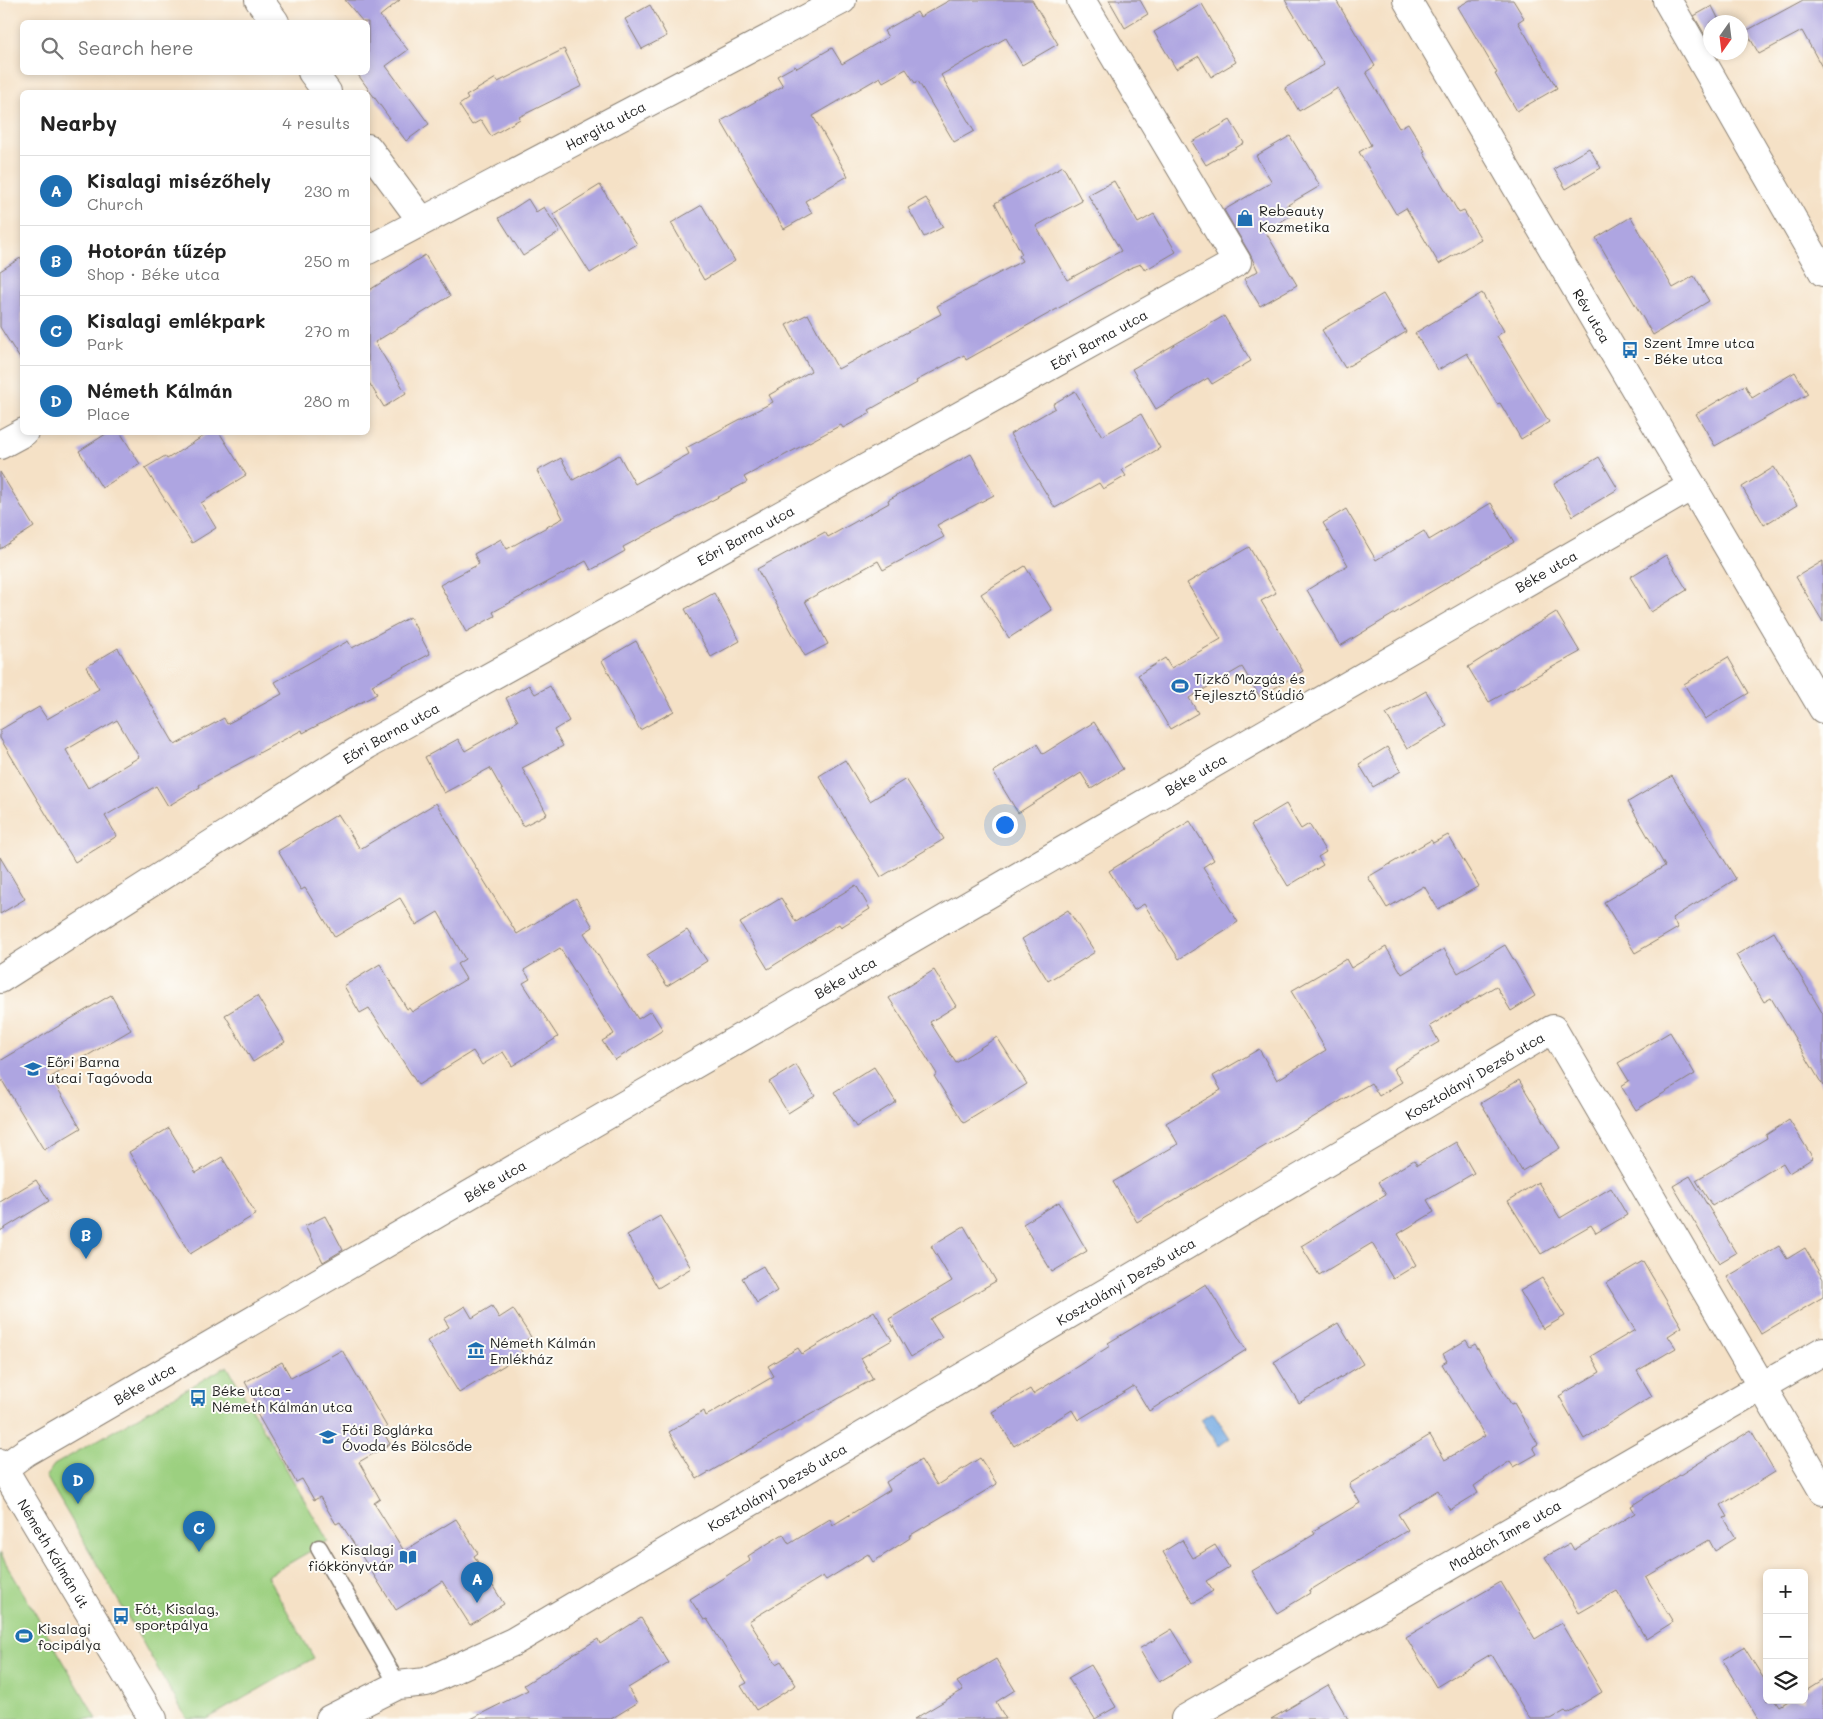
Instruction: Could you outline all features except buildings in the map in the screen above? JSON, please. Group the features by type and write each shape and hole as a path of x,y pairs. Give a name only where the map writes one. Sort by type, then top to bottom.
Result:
{"street":[{"path":"259,0 274,20"},
{"name":"Hargita utca","path":"370,249 842,0"},
{"name":"Eőri Barna utca","path":"0,978 367,745 1237,262 1081,0"},
{"name":"Rév utca","path":"1407,0 1823,709"},
{"path":"1667,0 1823,272"},
{"path":"314,75 326,90"},
{"path":"370,151 422,221"},
{"path":"0,445 20,434"},
{"name":"Béke utca","path":"1,1468 1692,486"},
{"name":"Kosztolányi Dezső utca","path":"330,1719 398,1685 426,1682 513,1642 1553,1029 1761,1387"},
{"name":"Madách Imre utca","path":"1185,1719 1823,1351"},
{"path":"1761,1387 1823,1491"},
{"name":"Németh Kálmán út","path":"1,1468 153,1719"}],"lane":[{"path":"319,1548 398,1685"}],"green space":[{"path":"227,1366 328,1541 267,1576 314,1658 207,1719 187,1719 46,1476 54,1465"},
{"name":"Kisalagi focipálya","path":"0,1553 97,1719 0,1719"}],"water":[{"path":"1213,1412 1230,1438 1219,1446 1201,1419"}],"place":[{"name":"Rebeauty Kozmetika","path":"1245,218"},
{"name":"Szent Imre utca - Béke utca","path":"1630,350"},
{"name":"Tízkő Mozgás és Fejlesztő Stúdió","path":"1180,686"},
{"name":"Eőri Barna utcai Tagóvoda","path":"33,1069"},
{"name":"Hotorán tűzép","path":"86,1259"},
{"name":"Németh Kálmán Emlékház","path":"476,1350"},
{"name":"Béke utca - Németh Kálmán utca","path":"198,1398"},
{"name":"Fóti Boglárka Óvoda és Bölcsőde","path":"328,1437"},
{"name":"Németh Kálmán","path":"78,1504"},
{"name":"Kisalagi emlékpark","path":"199,1552"},
{"name":"Kisalagi fiókkönyvtár","path":"408,1557"},
{"name":"Kisalagi misézőhely","path":"477,1603"},
{"name":"Fót, Kisalag, sportpálya","path":"121,1616"},
{"name":"Kisalagi focipálya","path":"24,1636"}]}
